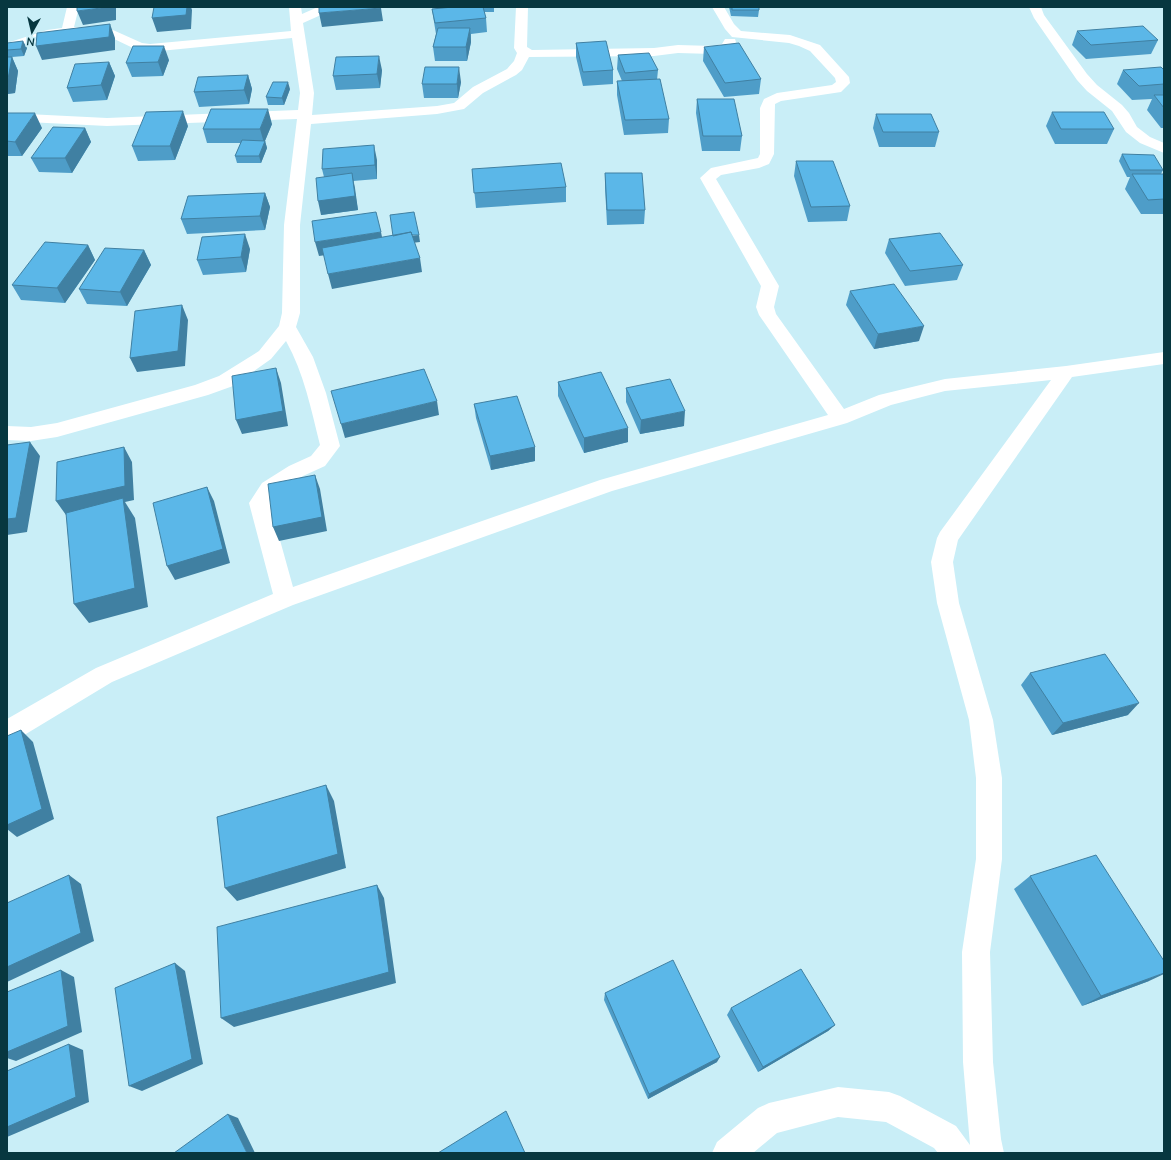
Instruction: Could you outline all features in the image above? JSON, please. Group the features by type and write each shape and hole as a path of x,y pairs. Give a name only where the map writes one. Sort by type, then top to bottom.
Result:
{"street":[{"path":"67,31 73,7"},
{"path":"7,433 31,434 57,430 201,390 226,381 265,355 287,327 291,313 292,225 307,93 297,27 296,7"},
{"path":"7,47 29,42 51,33 67,31 118,35 139,48 150,48 297,27 328,7"},
{"path":"522,7 520,48 524,52 531,54 654,52 678,49 713,50 726,47 737,34"},
{"path":"718,7 729,26 737,34 790,39 804,43 815,48 842,77 843,83 836,89 777,97 769,102 767,108 767,154 764,161 759,164 716,171 708,178 770,286 765,307 768,314 840,418"},
{"path":"1034,7 1038,15 1082,77 1092,88 1117,108 1124,116 1131,129 1145,140 1164,149"},
{"path":"7,117 107,122 305,117 437,110 459,106 469,99 477,90 509,74 517,68 522,61 524,52"},
{"path":"285,599 259,503 269,488 296,471 318,461 330,446 317,393 304,357 287,327"},
{"path":"7,732 104,675 285,599 607,485 840,418 886,400 945,384 1066,372 1164,358"},
{"path":"988,1153 985,1139 978,1062 976,952 989,859 989,778 981,720 948,603 942,562 948,538 1066,372"},
{"path":"728,1153 769,1119 838,1102 889,1107 945,1137 958,1153"}],"building":[{"path":"77,7 109,7 77,11"},
{"path":"154,7 187,7 186,15 152,18"},
{"path":"319,7 381,7 381,8 319,13"},
{"path":"483,7 486,18 435,23 432,9"},
{"path":"732,7 759,7 759,10 732,10"},
{"path":"110,24 109,37 36,46 37,33"},
{"path":"1143,26 1158,40 1091,45 1077,31"},
{"path":"438,28 470,28 466,47 433,47"},
{"path":"23,41 21,49 7,50 7,43"},
{"path":"606,41 613,70 583,72 576,43"},
{"path":"739,43 761,79 725,83 704,47"},
{"path":"133,46 164,46 158,62 126,63"},
{"path":"649,53 658,70 625,73 618,55"},
{"path":"379,56 377,74 333,76 336,57"},
{"path":"7,57 12,57 8,79 7,79"},
{"path":"109,62 101,85 67,88 75,64"},
{"path":"425,67 459,67 457,84 422,84"},
{"path":"1161,67 1164,70 1164,84 1139,86 1123,70"},
{"path":"248,75 244,90 194,92 198,77"},
{"path":"660,79 669,119 625,120 617,81"},
{"path":"273,82 288,82 282,98 266,97"},
{"path":"1154,95 1164,95 1164,108"},
{"path":"697,99 734,99 742,136 703,136"},
{"path":"211,109 268,109 260,129 203,129"},
{"path":"183,111 170,146 132,146 146,112"},
{"path":"1052,112 1104,112 1114,129 1061,129"},
{"path":"7,113 35,113 15,142 7,141"},
{"path":"876,114 931,114 939,132 883,132"},
{"path":"53,127 85,128 65,158 31,158"},
{"path":"242,140 265,141 259,156 235,156"},
{"path":"374,145 375,165 322,169 323,149"},
{"path":"1122,154 1154,155 1163,170 1130,170"},
{"path":"796,161 833,161 850,206 811,207"},
{"path":"561,163 566,187 474,193 472,169"},
{"path":"352,173 355,196 318,201 316,178"},
{"path":"605,173 642,173 645,210 607,210"},
{"path":"1132,174 1164,174 1164,199 1148,200"},
{"path":"265,193 260,216 181,219 188,196"},
{"path":"376,212 381,232 315,242 312,221"},
{"path":"414,212 419,235 412,235 411,232 393,236 390,215"},
{"path":"411,232 420,258 328,274 322,248"},
{"path":"940,233 963,265 910,271 889,239"},
{"path":"245,234 241,257 197,260 202,237"},
{"path":"45,242 88,245 57,288 12,285"},
{"path":"105,248 144,250 120,292 79,289"},
{"path":"894,284 924,326 878,334 850,291"},
{"path":"182,305 178,351 130,358 135,311"},
{"path":"276,368 283,411 236,420 232,376"},
{"path":"424,369 437,401 341,424 331,391"},
{"path":"601,372 628,428 584,438 558,382"},
{"path":"670,379 685,411 641,420 626,388"},
{"path":"517,396 535,447 490,456 474,404"},
{"path":"30,442 16,518 7,519 7,445"},
{"path":"124,447 125,486 56,501 57,462"},
{"path":"315,475 322,517 273,527 268,484"},
{"path":"207,487 223,549 167,566 153,503"},
{"path":"123,498 135,588 74,604 66,513"},
{"path":"1105,654 1139,703 1063,723 1030,673"},
{"path":"21,730 42,809 7,825 7,736"},
{"path":"326,785 338,854 225,888 217,817"},
{"path":"1096,855 1164,961 1164,973 1101,996 1030,876"},
{"path":"69,875 81,933 7,967 7,903"},
{"path":"377,885 389,972 221,1018 217,927"},
{"path":"673,960 720,1057 649,1094 605,993"},
{"path":"175,963 192,1059 129,1086 115,988"},
{"path":"801,969 835,1025 763,1067 731,1008"},
{"path":"61,970 68,1026 7,1052 7,992"},
{"path":"69,1044 76,1097 7,1127 7,1071"},
{"path":"506,1111 525,1153 438,1153"},
{"path":"228,1114 247,1153 174,1153"}]}
